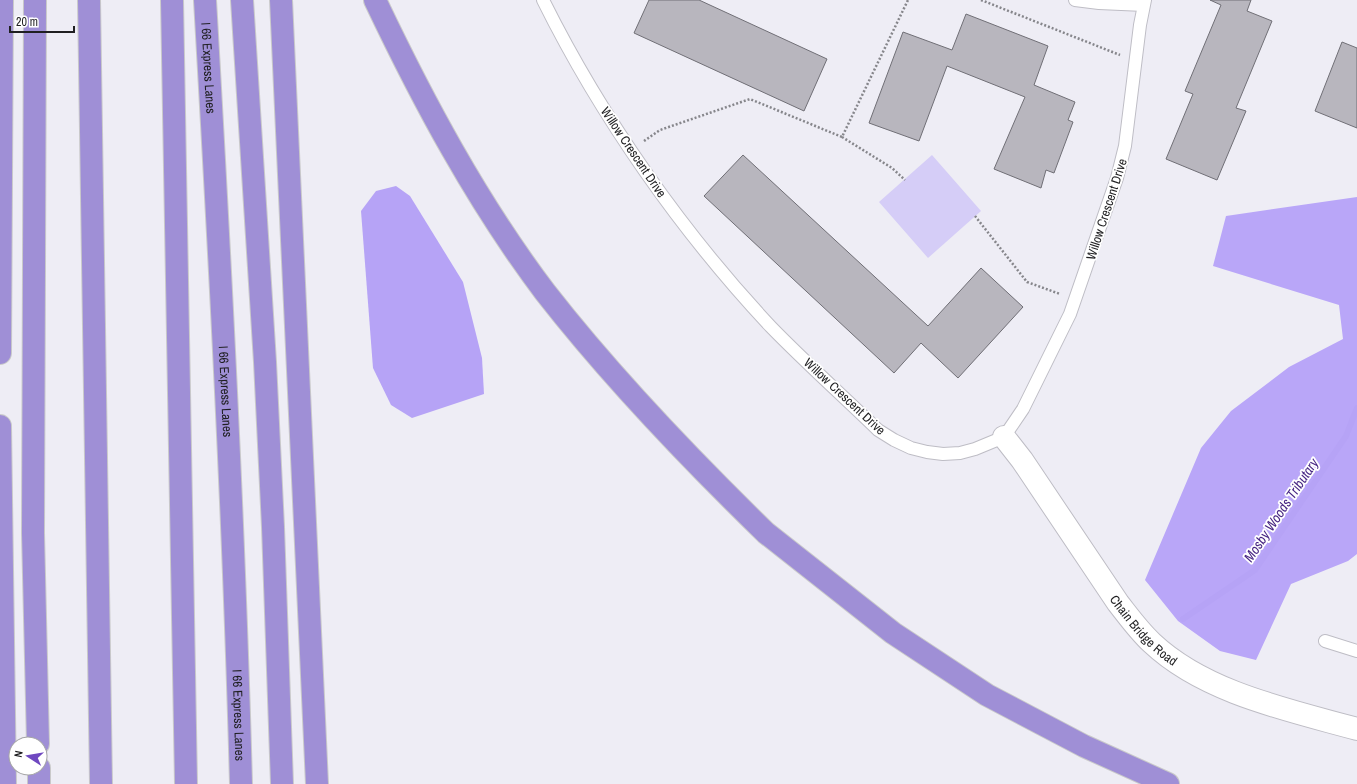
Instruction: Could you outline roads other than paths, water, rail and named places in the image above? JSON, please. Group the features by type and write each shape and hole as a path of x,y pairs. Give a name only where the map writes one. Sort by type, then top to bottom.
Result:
{"highway":[{"path":"0,353 2,0"},
{"path":"35,0 33,533 38,736"},
{"path":"89,0 101,774"},
{"path":"172,0 186,780"},
{"name":"I 66 Express Lanes","path":"205,0 231,489 241,784"},
{"path":"242,0 265,362 273,527 282,784"},
{"path":"281,0 318,784"},
{"path":"375,0 440,129 494,218 545,291 609,370 680,448 734,502 766,533 893,633 987,695 1084,746 1168,784"},
{"path":"0,426 5,784"}],"street":[{"name":"Chain Bridge Road","path":"1004,437 1022,460 1118,603 1134,624 1152,643 1192,673 1224,688 1292,711 1357,729"}],"lane":[{"name":"Willow Crescent Drive","path":"543,0 584,75 631,151 674,210 737,288 772,327 878,430 911,448 943,454 960,453 975,449 1004,437 1023,409 1070,314 1111,198 1122,159 1128,127 1144,2"},
{"path":"1075,0 1099,3 1144,2"},
{"path":"1325,641 1357,651"}],"waterway":[{"name":"Mosby Woods Tributary","path":"1183,619 1255,570 1346,436 1357,408"}]}
